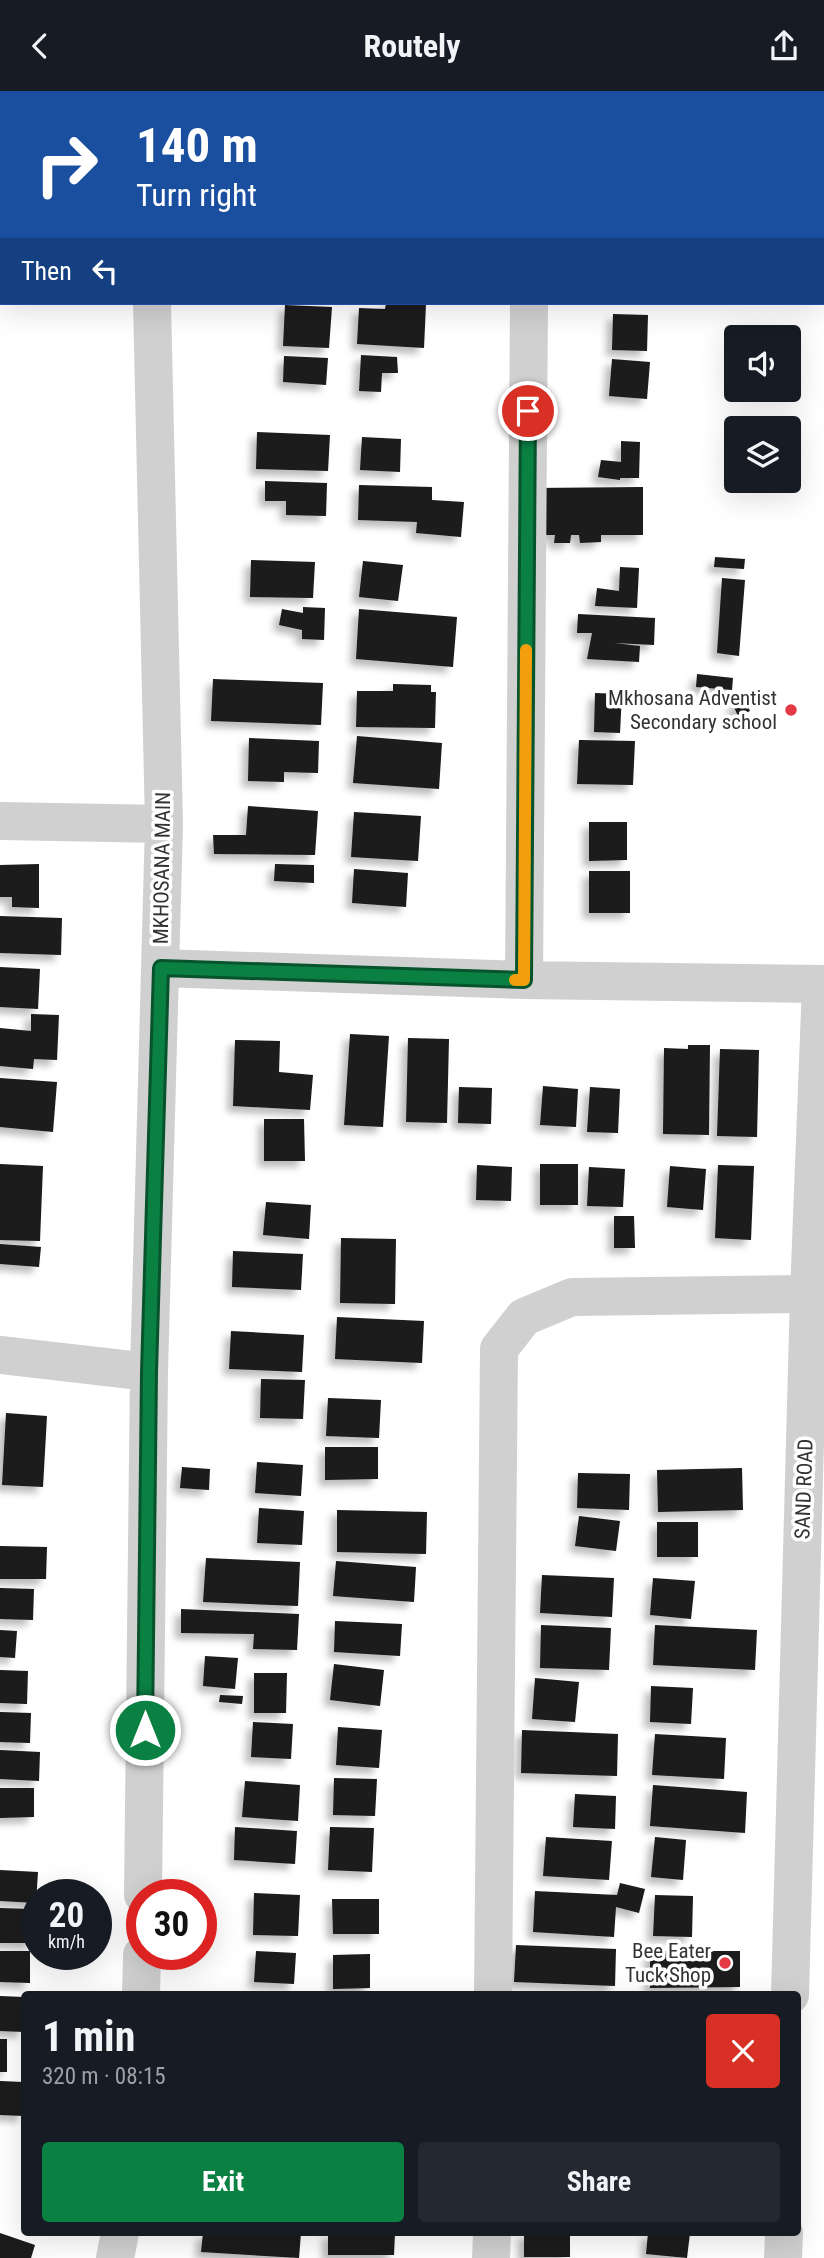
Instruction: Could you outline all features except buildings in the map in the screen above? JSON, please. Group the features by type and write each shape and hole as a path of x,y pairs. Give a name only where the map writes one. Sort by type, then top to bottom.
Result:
{"street":[{"name":"MKHOSANA MAIN","path":"143,1879 149,1372 164,824 152,305"},
{"path":"524,980 528,305"},
{"path":"0,821 164,824"},
{"path":"161,968 524,980 823,984"},
{"name":"SAND ROAD","path":"790,1991 809,1294 823,984"},
{"path":"493,1991 499,1349 524,1317 572,1297 809,1294"},
{"path":"0,1355 149,1372"},
{"path":"141,1991 142,1970"},
{"path":"115,2258 119,2236"},
{"path":"491,2258 492,2236"},
{"path":"783,2236 783,2258"}],"slow traffic":[{"path":"515,980 524,980 526,650"}],"place":[{"name":"Mkhosana Adventist Secondary school","path":"791,710"},
{"name":"Bee Eater Tuck Shop","path":"725,1963"}],"route":[{"path":"145,1730 149,1372 161,968 524,980 528,411"}]}
